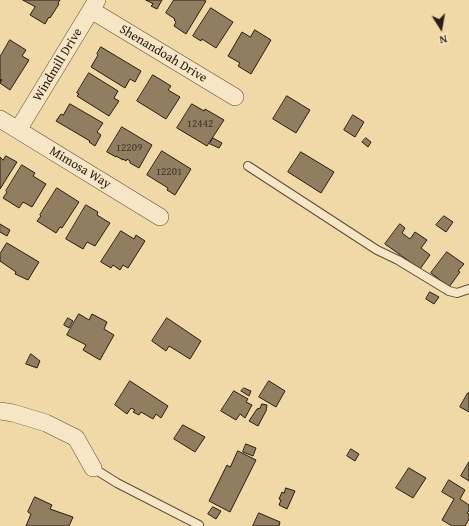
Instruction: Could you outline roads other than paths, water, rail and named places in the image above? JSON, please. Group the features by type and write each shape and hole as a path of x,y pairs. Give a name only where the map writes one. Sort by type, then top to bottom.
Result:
{"street":[{"name":"Shenandoah Drive","path":"94,5 235,97"},
{"name":"Windmill Drive","path":"18,130 94,5"},
{"name":"Mimosa Way","path":"0,119 160,216"},
{"path":"0,411 13,413 46,423 76,438 93,468"}],"lane":[{"path":"248,166 377,250 398,260 449,291 457,293 469,290"},
{"path":"93,468 117,484 199,526"}]}
